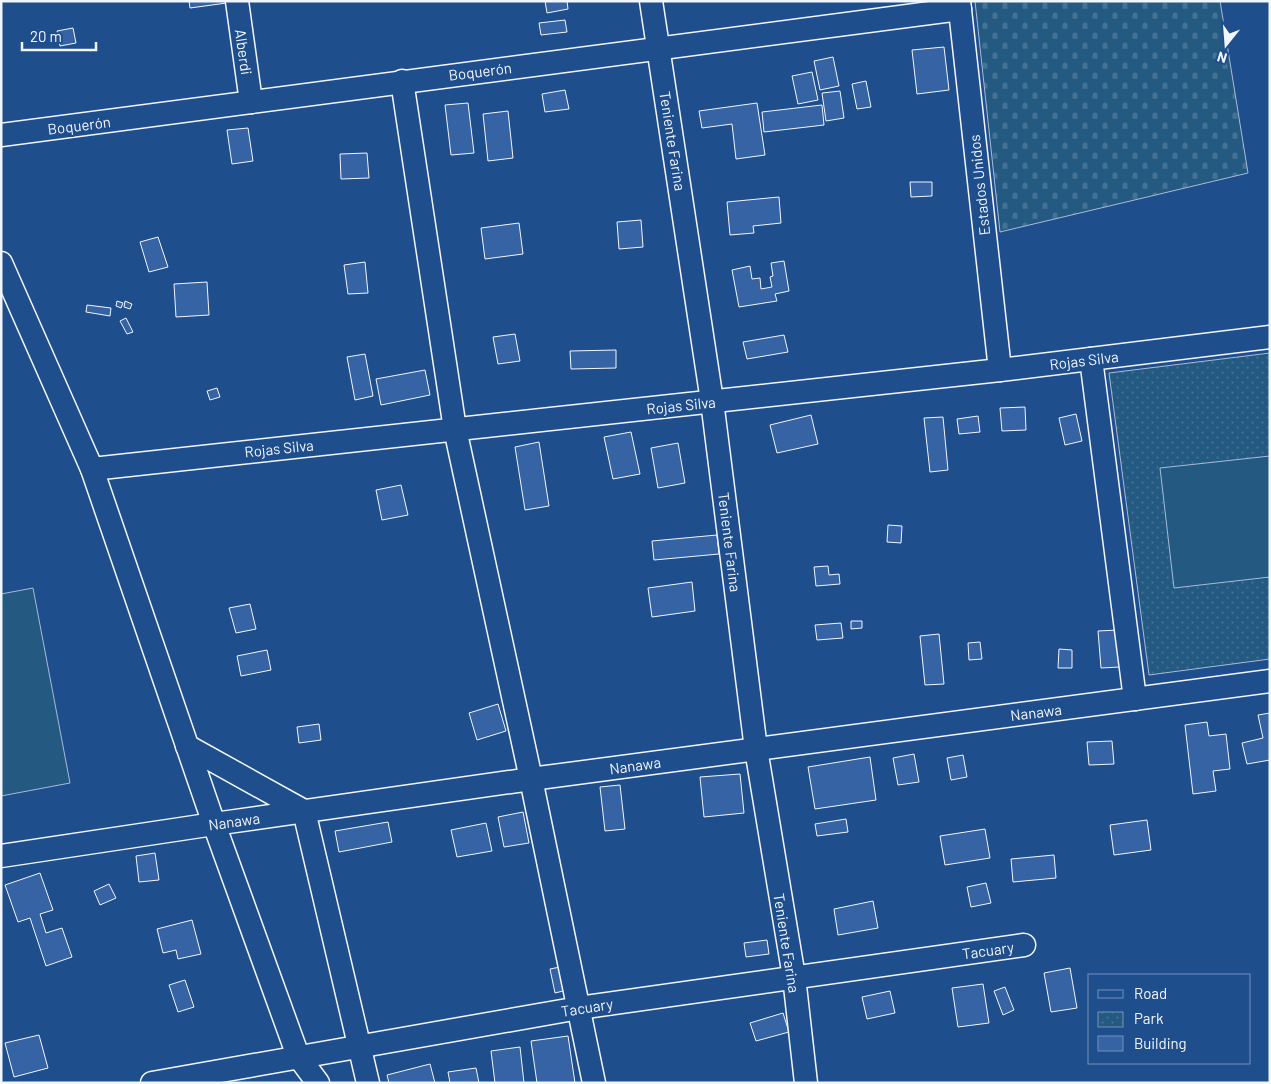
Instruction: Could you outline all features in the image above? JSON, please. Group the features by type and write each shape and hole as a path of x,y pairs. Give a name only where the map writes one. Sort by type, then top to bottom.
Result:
{"street":[{"name":"Alberdi","path":"237,1 251,102"},
{"name":"Teniente Farina","path":"652,1 712,401 756,749 794,977 806,1083"},
{"name":"Boquerón","path":"1,135 658,48 959,5"},
{"name":"Estados Unidos","path":"959,5 1000,370"},
{"path":"402,81 455,429 531,779 594,1083"},
{"path":"1,263 92,469 214,824 298,1056 318,1083"},
{"name":"Rojas Silva","path":"92,469 1000,370 1270,337"},
{"path":"1091,359 1135,699"},
{"name":"Nanawa","path":"1,856 531,779 1270,681"},
{"path":"187,746 304,811 368,1083"},
{"name":"Tacuary","path":"152,1083 579,1008 1024,945"}],"green space":[{"path":"975,1 1220,1 1248,173 1000,232"},
{"path":"1270,353 1270,659 1149,675 1109,373"},
{"path":"1270,456 1270,577 1174,588 1160,468"},
{"path":"33,588 70,783 1,796 1,594"}],"building":[{"path":"189,1 234,1 234,2 190,8"},
{"path":"545,1 567,1 568,9 547,13"},
{"path":"565,20 567,32 541,35 539,23"},
{"path":"73,28 76,43 60,46 57,31"},
{"path":"944,47 949,90 917,94 912,50"},
{"path":"833,57 839,86 820,90 814,61"},
{"path":"812,72 818,100 798,104 792,76"},
{"path":"866,81 871,107 857,109 852,84"},
{"path":"565,90 569,109 545,112 542,94"},
{"path":"840,91 844,118 826,121 822,93"},
{"path":"468,103 474,153 451,155 445,105"},
{"path":"757,103 765,155 736,159 732,124 702,128 699,111"},
{"path":"822,105 824,125 764,132 762,112"},
{"path":"508,111 513,158 488,161 483,114"},
{"path":"248,128 253,161 232,164 227,130"},
{"path":"367,153 369,178 341,179 340,154"},
{"path":"910,182 932,182 932,196 911,197"},
{"path":"779,197 781,223 753,226 754,233 730,235 727,202"},
{"path":"641,220 643,247 619,249 617,222"},
{"path":"519,223 523,254 485,259 481,228"},
{"path":"158,237 168,267 149,272 140,242"},
{"path":"784,261 789,291 775,294 777,301 739,307 732,270 750,266 752,279 760,278 761,289 772,287 770,277 773,276 771,263"},
{"path":"365,262 368,293 348,294 344,265"},
{"path":"207,282 209,315 176,317 174,284"},
{"path":"117,301 123,303 121,308 116,306"},
{"path":"125,301 132,304 130,309 124,307"},
{"path":"87,305 111,308 110,316 86,312"},
{"path":"126,318 133,332 127,334 120,321"},
{"path":"515,334 520,361 498,364 493,337"},
{"path":"784,335 788,352 747,359 743,342"},
{"path":"616,350 616,368 571,369 570,351"},
{"path":"365,354 373,396 355,400 347,357"},
{"path":"425,370 430,395 381,405 376,379"},
{"path":"217,388 220,397 210,400 207,391"},
{"path":"1025,407 1026,430 1002,431 1000,408"},
{"path":"1076,414 1082,441 1065,445 1059,418"},
{"path":"811,415 818,444 777,453 770,425"},
{"path":"978,416 980,432 959,434 957,419"},
{"path":"943,417 948,470 930,472 924,418"},
{"path":"631,432 640,474 613,479 604,437"},
{"path":"539,442 549,506 525,510 515,447"},
{"path":"678,443 685,483 658,488 651,448"},
{"path":"401,485 408,515 382,520 376,490"},
{"path":"888,525 902,526 901,543 887,542"},
{"path":"717,535 719,554 654,560 652,541"},
{"path":"828,566 829,575 839,574 840,584 816,586 814,567"},
{"path":"692,582 695,611 652,617 648,588"},
{"path":"250,604 256,629 236,633 229,608"},
{"path":"851,621 862,621 862,628 851,629"},
{"path":"841,623 843,638 817,640 815,625"},
{"path":"1118,630 1120,667 1101,668 1098,631"},
{"path":"939,634 944,684 925,685 920,636"},
{"path":"980,642 982,659 969,660 968,643"},
{"path":"1059,649 1072,650 1072,668 1058,668"},
{"path":"267,650 271,670 241,676 237,656"},
{"path":"498,704 506,731 477,740 469,713"},
{"path":"1270,713 1270,760 1247,764 1242,743 1263,738 1258,715"},
{"path":"1207,722 1209,736 1226,734 1230,769 1213,771 1216,791 1193,794 1185,725"},
{"path":"319,724 321,740 299,743 297,727"},
{"path":"1112,741 1114,764 1089,765 1087,742"},
{"path":"914,754 919,782 898,785 893,758"},
{"path":"963,755 967,777 951,780 947,758"},
{"path":"870,757 876,800 815,809 808,767"},
{"path":"740,774 744,813 704,817 700,777"},
{"path":"620,785 625,829 605,831 600,787"},
{"path":"523,812 529,843 504,847 498,817"},
{"path":"846,819 848,832 817,836 815,824"},
{"path":"1147,820 1151,850 1114,855 1110,825"},
{"path":"388,822 392,842 339,852 335,831"},
{"path":"486,823 492,851 457,857 451,830"},
{"path":"985,829 990,858 945,865 940,836"},
{"path":"155,853 159,880 139,882 136,856"},
{"path":"1054,855 1056,878 1013,882 1011,859"},
{"path":"40,873 53,910 40,914 46,933 62,928 72,957 46,966 30,918 18,922 5,885"},
{"path":"986,883 991,903 971,907 967,887"},
{"path":"109,884 116,898 100,905 94,891"},
{"path":"873,901 878,928 838,935 834,909"},
{"path":"192,920 201,954 178,959 176,950 163,953 157,929"},
{"path":"767,940 769,954 746,957 744,943"},
{"path":"565,966 571,989 555,993 550,969"},
{"path":"1070,968 1077,1008 1051,1012 1044,973"},
{"path":"185,980 194,1007 178,1012 169,985"},
{"path":"983,984 989,1023 958,1027 952,988"},
{"path":"1005,987 1014,1010 1003,1015 994,991"},
{"path":"890,991 895,1013 867,1019 862,997"},
{"path":"783,1013 789,1032 756,1041 750,1023"},
{"path":"39,1035 48,1068 14,1077 5,1043"},
{"path":"568,1036 575,1083 537,1083 531,1041"},
{"path":"520,1047 524,1083 495,1083 491,1051"},
{"path":"430,1064 435,1083 389,1083 387,1075"},
{"path":"476,1068 479,1083 450,1083 448,1072"}]}
